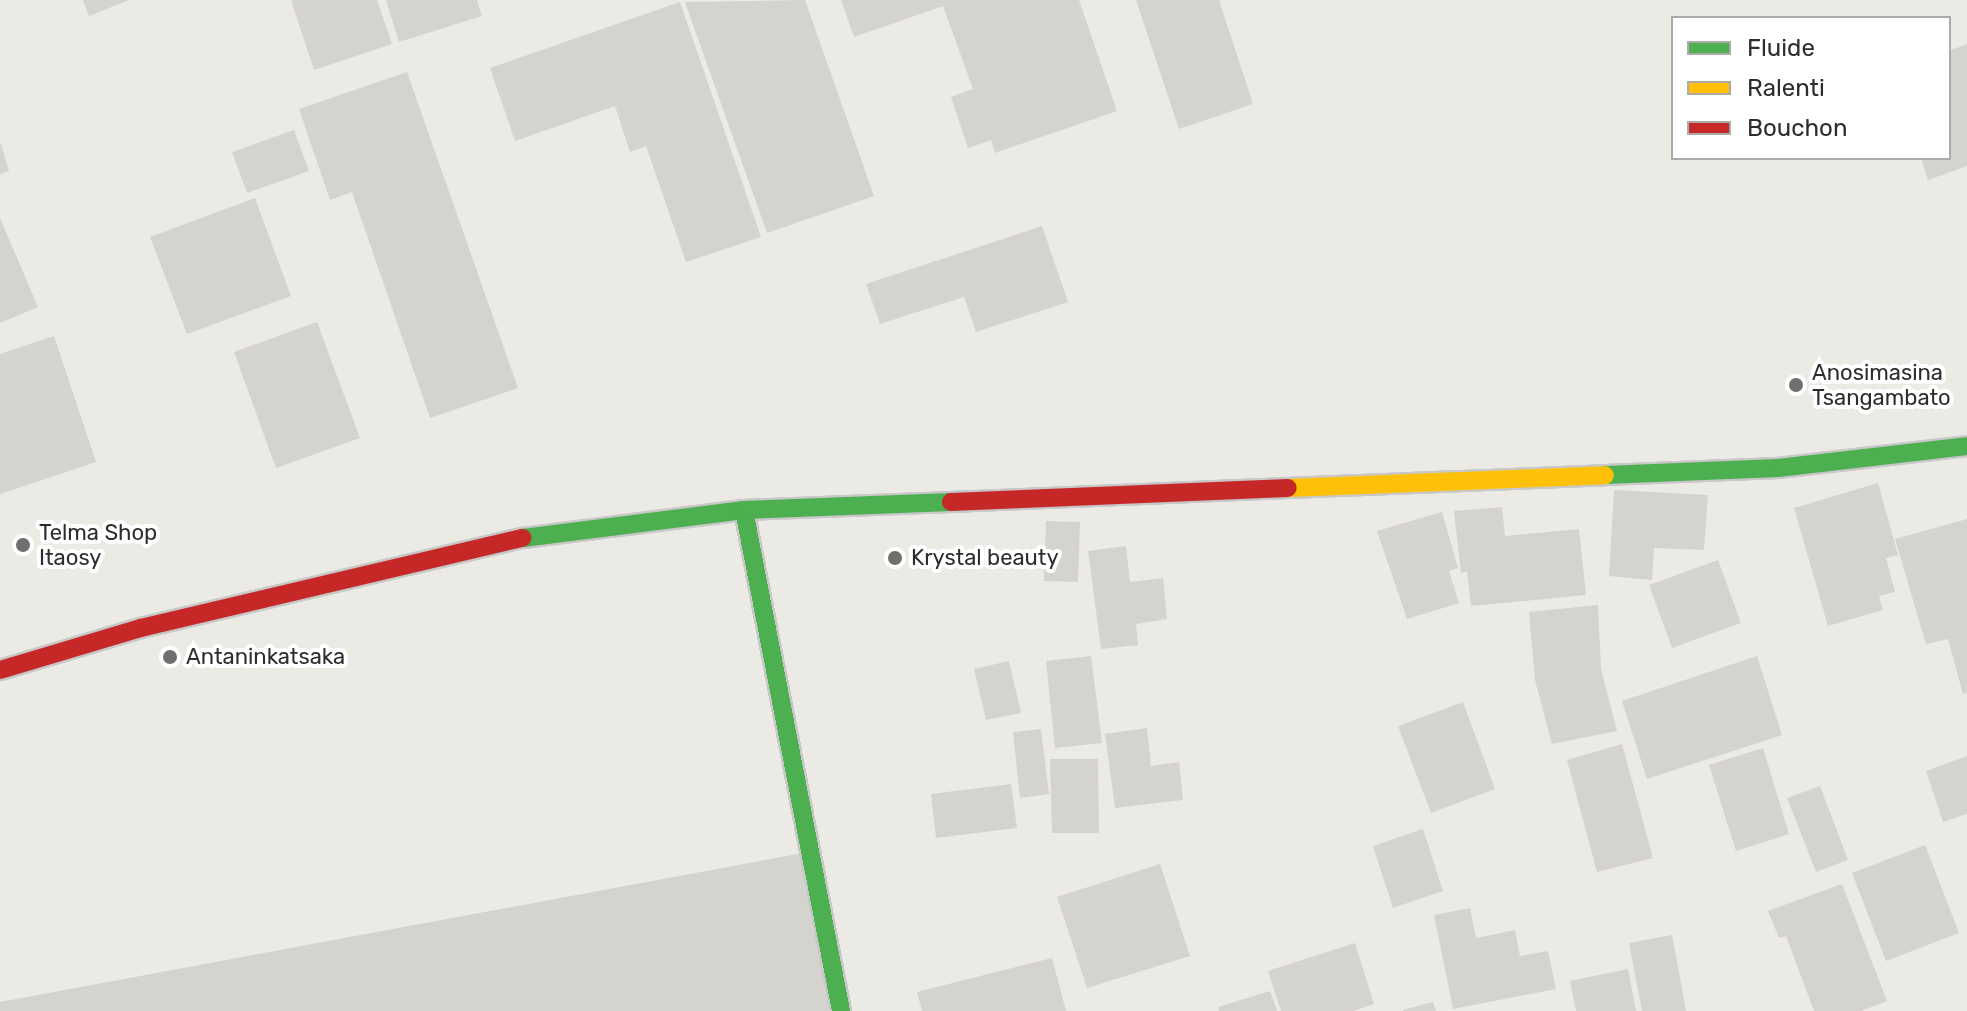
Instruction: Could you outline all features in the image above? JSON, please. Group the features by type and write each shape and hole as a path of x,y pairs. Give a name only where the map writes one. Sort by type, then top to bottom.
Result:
{"street":[{"path":"0,670 141,628 537,535 744,510 1778,468 1967,446"},
{"path":"744,510 841,1011"}],"building":[{"path":"83,0 129,0 89,16"},
{"path":"291,0 377,0 392,44 314,70"},
{"path":"386,0 477,0 482,16 399,42"},
{"path":"805,0 874,196 767,233 685,2"},
{"path":"841,0 1079,0 1117,111 995,153 991,140 968,148 951,97 973,89 943,6 854,37"},
{"path":"1136,0 1219,0 1253,104 1179,129"},
{"path":"680,2 761,237 686,262 646,146 630,152 615,106 515,141 490,68"},
{"path":"1967,44 1967,166 1928,180 1922,160 1951,160 1951,50"},
{"path":"407,72 518,388 430,418 352,192 330,200 299,109"},
{"path":"294,130 309,171 247,193 232,152"},
{"path":"0,145 9,171 0,174"},
{"path":"255,198 291,296 187,334 150,237"},
{"path":"0,218 38,307 0,323"},
{"path":"1042,226 1068,302 976,332 964,297 880,324 866,284"},
{"path":"317,322 360,438 276,468 234,352"},
{"path":"54,336 96,462 0,494 0,354"},
{"path":"1878,483 1898,555 1886,558 1895,592 1879,596 1883,610 1828,626 1794,508"},
{"path":"1614,490 1708,495 1704,550 1654,548 1652,580 1609,576"},
{"path":"1502,507 1505,536 1579,529 1586,595 1471,606 1467,571 1461,573 1454,511"},
{"path":"1442,512 1458,568 1449,571 1459,603 1407,619 1377,531"},
{"path":"1967,519 1967,693 1963,694 1948,639 1926,644 1895,539"},
{"path":"1046,521 1080,522 1078,582 1044,581"},
{"path":"1126,546 1130,582 1163,578 1167,619 1136,624 1138,645 1101,649 1088,551"},
{"path":"1718,560 1741,623 1672,648 1649,585"},
{"path":"1598,605 1601,669 1617,731 1552,744 1535,680 1529,612"},
{"path":"1091,656 1102,743 1055,748 1046,661"},
{"path":"1757,656 1782,735 1647,779 1622,701"},
{"path":"1009,661 1021,713 986,720 974,669"},
{"path":"1463,702 1495,789 1431,813 1398,726"},
{"path":"1147,728 1151,766 1179,762 1183,800 1115,808 1105,734"},
{"path":"1041,729 1049,794 1020,798 1013,732"},
{"path":"1622,744 1653,858 1597,872 1567,760"},
{"path":"1763,748 1789,834 1736,851 1709,765"},
{"path":"1967,756 1967,814 1943,822 1926,771"},
{"path":"1050,759 1098,759 1099,833 1052,833"},
{"path":"1011,784 1017,828 936,838 931,794"},
{"path":"1820,786 1848,860 1816,872 1787,798"},
{"path":"1423,829 1443,891 1393,908 1373,846"},
{"path":"1925,845 1959,933 1886,961 1852,873"},
{"path":"808,852 837,1011 0,1011 0,1002"},
{"path":"1160,864 1190,956 1087,988 1057,897"},
{"path":"1842,884 1887,1001 1861,1011 1814,1011 1786,936 1779,938 1768,911"},
{"path":"1470,908 1476,938 1515,930 1520,956 1548,951 1556,989 1453,1009 1434,915"},
{"path":"1672,935 1686,1011 1642,1011 1629,943"},
{"path":"1355,943 1374,1004 1353,1011 1281,1011 1268,971"},
{"path":"1052,958 1066,1011 922,1011 917,992"},
{"path":"1628,969 1636,1011 1576,1011 1570,981"},
{"path":"1270,991 1277,1011 1219,1011 1218,1007"},
{"path":"1433,1002 1436,1011 1403,1011 1403,1010"}],"traffic: fast":[{"path":"1605,475 1778,468 1967,446"},
{"path":"523,538 744,510 951,502"},
{"path":"744,510 841,1011"}],"traffic: slow":[{"path":"1288,488 1605,475"}],"traffic: jam":[{"path":"951,502 1288,488"},
{"path":"0,670 141,628 523,538"}],"place":[{"name":"Anosimasina Tsangambato","path":"1796,385"},
{"name":"Telma Shop Itaosy","path":"23,545"},
{"name":"Krystal beauty","path":"895,558"},
{"name":"Antaninkatsaka","path":"170,657"}]}
